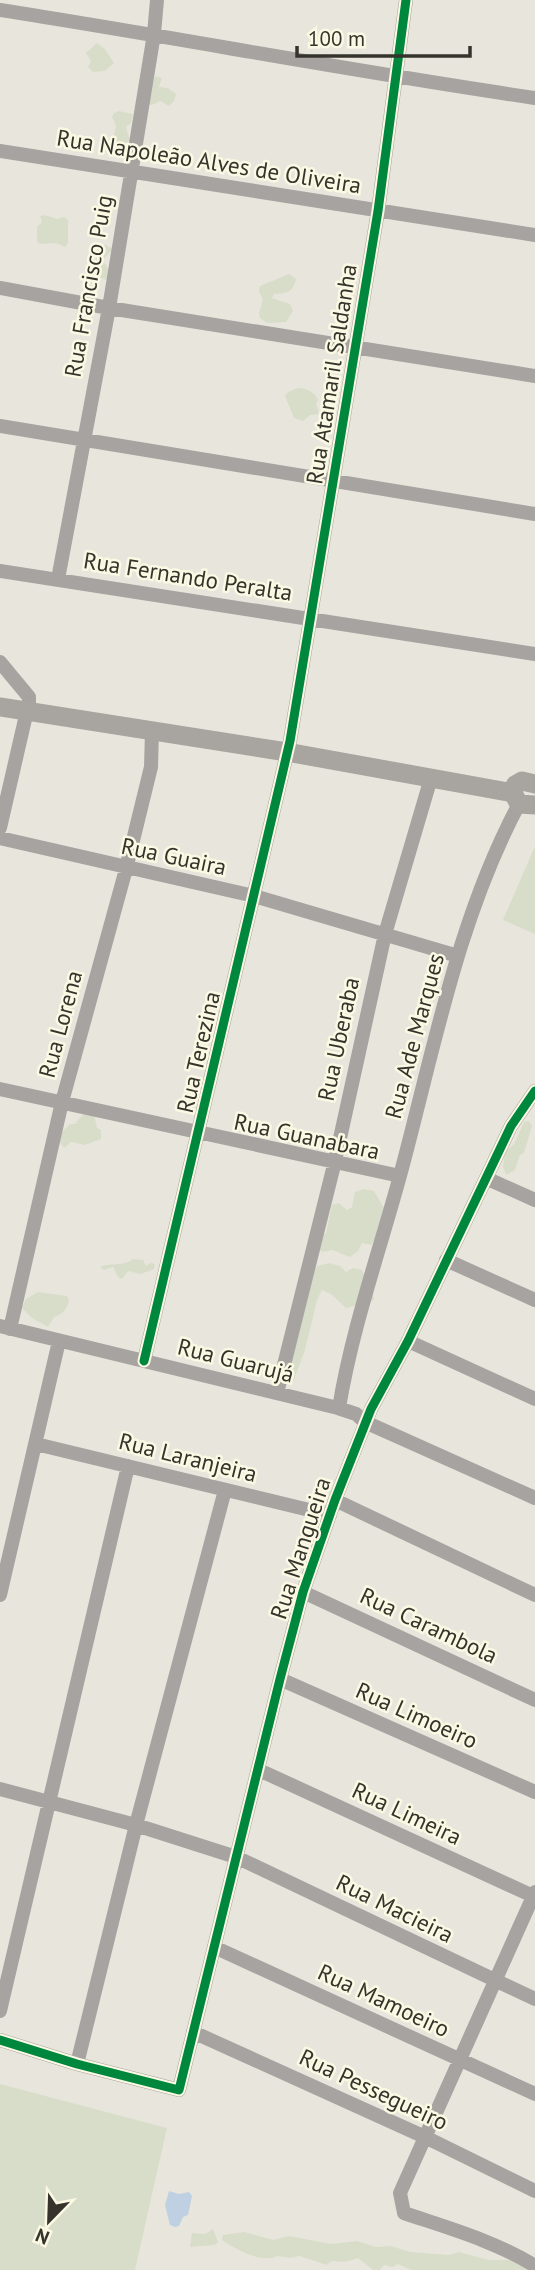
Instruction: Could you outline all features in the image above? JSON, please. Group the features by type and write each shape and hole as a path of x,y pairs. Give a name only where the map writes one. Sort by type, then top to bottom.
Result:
{"main road":[{"path":"0,706 28,704 152,731 530,793"}],"street":[{"name":"Rua Francisco Puig","path":"58,579 109,308 154,34 157,0"},
{"name":"Rua Atamaril Saldanha","path":"288,752 378,211 406,0"},
{"path":"0,10 154,34 395,78 535,98"},
{"name":"Rua Napoleão Alves de Oliveira","path":"0,151 535,235"},
{"path":"0,288 535,376"},
{"path":"0,426 535,514"},
{"name":"Rua Fernando Peralta","path":"0,571 535,654"},
{"path":"0,662 28,704 0,828"},
{"name":"Rua Lorena","path":"5,1327 62,1102 126,869 151,767 152,731"},
{"name":"Rua Terezina","path":"144,1361 288,752"},
{"name":"Rua Uberaba","path":"277,1393 335,1161 385,934 431,778"},
{"name":"Rua Ade Marques","path":"339,1408 345,1373 458,957 496,846 530,793"},
{"name":"Rua Guaira","path":"0,838 126,869 254,896 458,957"},
{"name":"Rua Guanabara","path":"0,1089 400,1176"},
{"name":"Rua Mangueira","path":"77,2064 179,2090 303,1592 335,1500 365,1422 488,1179 511,1126 534,1095"},
{"path":"488,1179 535,1200"},
{"path":"446,1260 535,1300"},
{"name":"Rua Guarujá","path":"5,1327 339,1408 535,1498"},
{"path":"0,1595 59,1341"},
{"path":"408,1341 535,1399"},
{"name":"Rua Laranjeira","path":"36,1444 330,1515"},
{"path":"0,2011 128,1466"},
{"path":"0,2040 77,2064 136,1825 225,1490"},
{"path":"335,1500 535,1595"},
{"name":"Rua Carambola","path":"303,1592 535,1700"},
{"name":"Rua Limoeiro","path":"280,1679 535,1792"},
{"name":"Rua Limeira","path":"259,1770 534,1895"},
{"name":"Rua Macieira","path":"0,1789 136,1825 236,1857 535,1999"},
{"path":"534,1895 400,2193 404,2213 465,2234 535,2266"},
{"name":"Rua Mamoeiro","path":"214,1947 535,2094"},
{"name":"Rua Pessegueiro","path":"193,2032 425,2137 535,2191"}],"green space":[{"path":"97,43 105,49 114,63 105,71 93,72 88,67 91,61 86,53"},
{"path":"155,76 162,78 159,87 168,88 176,94 169,106 160,101 151,105 145,103"},
{"path":"119,111 133,114 131,123 126,127 130,141 121,145 113,140 116,126 112,117"},
{"path":"40,216 68,220 68,243 65,247 56,243 37,242 37,227 42,222"},
{"path":"101,245 113,249 103,260 110,273 107,280 97,277 95,268 95,253"},
{"path":"289,274 296,279 291,290 274,294 272,298 290,304 293,311 286,322 267,323 260,318 259,313 263,300 260,286"},
{"path":"298,388 315,395 319,414 310,415 303,421 294,418 285,396"},
{"path":"535,846 535,934 503,920"},
{"path":"84,1113 94,1114 97,1128 101,1130 101,1139 85,1145 71,1142 64,1148 60,1135"},
{"path":"529,1121 532,1126 524,1153 520,1155 515,1170 506,1175 503,1167 505,1152 514,1144 524,1122"},
{"path":"364,1189 374,1191 384,1208 371,1245 362,1243 358,1251 350,1257 332,1250 323,1252 316,1249 317,1241 326,1233 332,1205 339,1203 347,1210 352,1207 355,1192"},
{"path":"133,1259 143,1260 146,1266 155,1264 154,1269 141,1274 128,1271 122,1279 113,1267 104,1270 100,1267 125,1263"},
{"path":"329,1263 340,1266 346,1272 353,1268 362,1270 374,1300 346,1308 331,1294 322,1290 292,1385 286,1376 310,1274 318,1266"},
{"path":"38,1292 67,1296 69,1301 64,1311 54,1317 48,1327 32,1318 22,1308 26,1299"},
{"path":"0,2084 167,2128 135,2270 0,2270"},
{"path":"213,2229 218,2242 215,2245 190,2247 192,2233 205,2234"},
{"path":"244,2232 274,2240 289,2236 331,2244 357,2241 410,2252 449,2255 459,2252 489,2260 515,2260 535,2270 411,2270 398,2264 393,2267 384,2265 380,2270 373,2270 358,2258 345,2262 331,2261 327,2265 299,2256 256,2257 222,2240 223,2235"}],"water":[{"path":"169,2191 179,2194 189,2192 192,2196 188,2215 175,2227 170,2225 165,2205"}],"cycle path":[{"path":"144,1361 290,741 378,211 406,0"},
{"path":"0,2040 77,2064 179,2090 303,1592 335,1500 371,1409 408,1341 511,1126 535,1091"}]}
